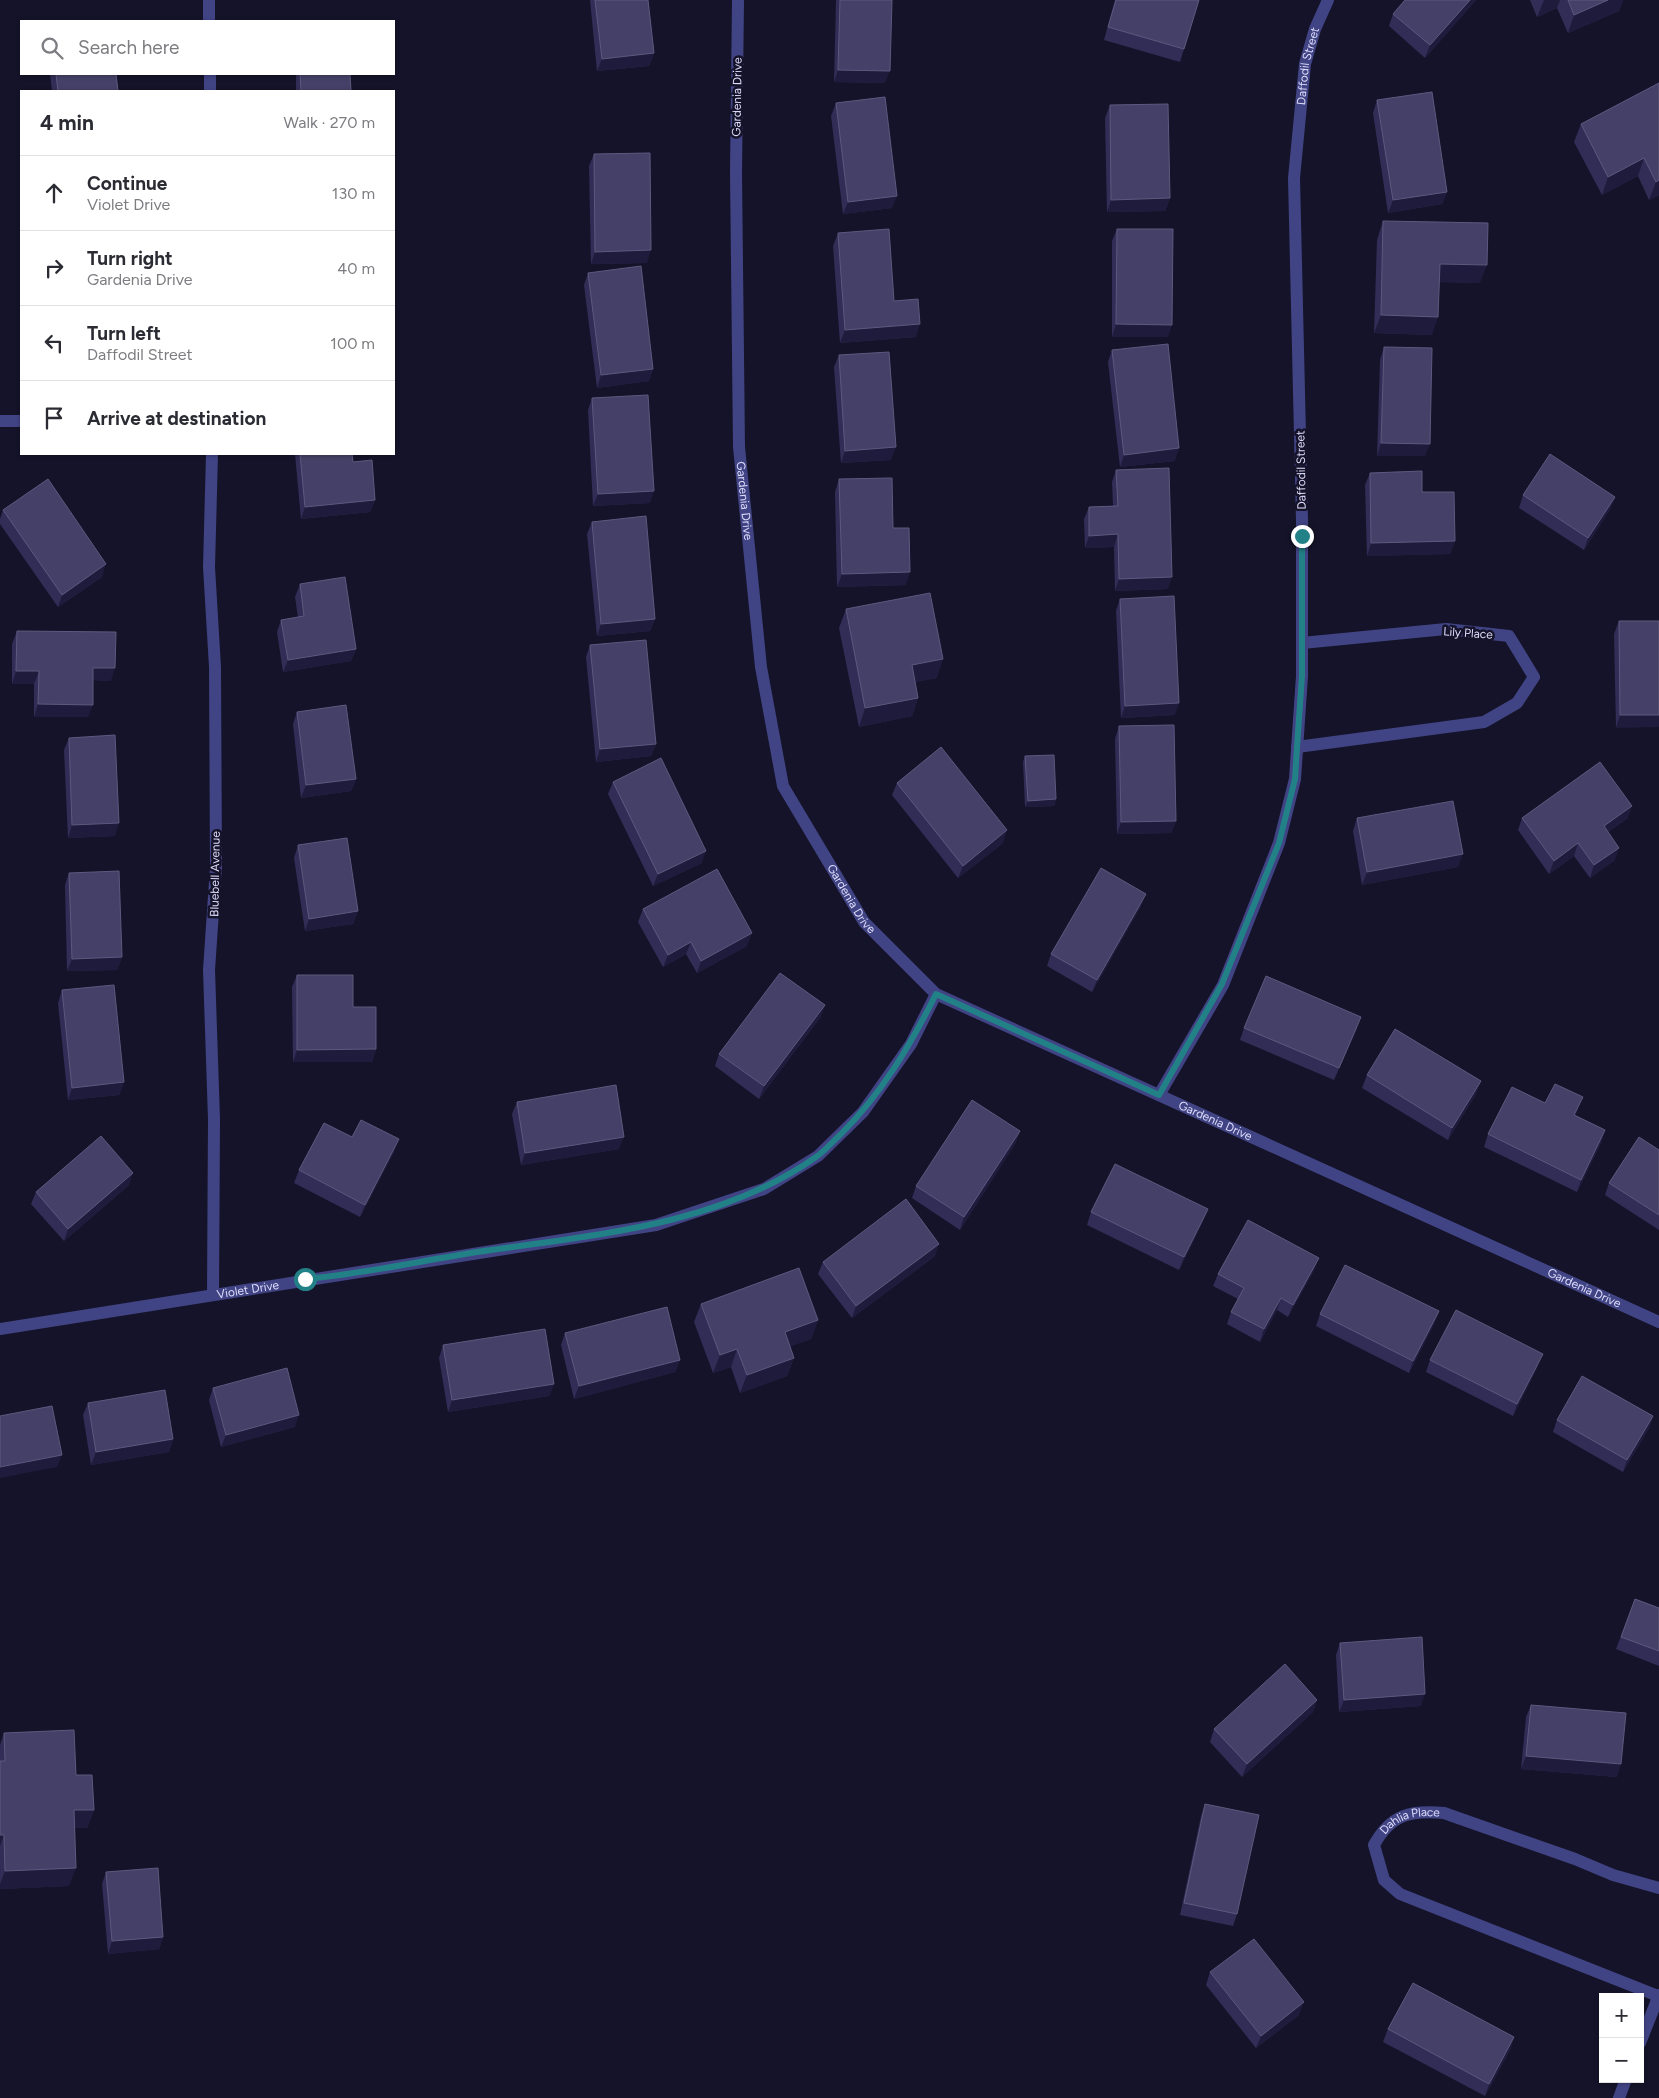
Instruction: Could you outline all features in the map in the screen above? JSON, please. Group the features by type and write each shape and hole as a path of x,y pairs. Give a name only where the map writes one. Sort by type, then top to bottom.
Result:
{"street":[{"path":"209,0 209,20"},
{"name":"Gardenia Drive","path":"738,0 736,172 739,447 761,667 783,786 864,922 936,994 1659,1322"},
{"name":"Daffodil Street","path":"1159,1095 1222,984 1279,843 1295,779 1302,643 1302,521 1294,178 1304,64 1315,29 1328,0"},
{"path":"210,75 210,90"},
{"path":"0,421 20,421"},
{"name":"Bluebell Avenue","path":"212,455 209,567 215,667 216,867 209,970 214,1119 213,1294"},
{"name":"Lily Place","path":"1297,747 1484,722 1517,703 1534,677 1509,636 1446,630 1302,643"},
{"name":"Violet Drive","path":"0,1329 305,1279 348,1275 466,1254 656,1225 764,1189 818,1156 863,1112 911,1044 936,994"},
{"name":"Dahlia Place","path":"1659,1888 1613,1876 1575,1859 1444,1813 1422,1810 1400,1816 1383,1829 1374,1845 1384,1880 1400,1894 1659,1995"},
{"path":"1642,2038 1659,1995"},
{"path":"1619,2098 1625,2083"}],"building":[{"path":"595,0 648,0 654,53 602,59"},
{"path":"840,0 892,0 890,71 838,70"},
{"path":"1116,0 1199,0 1184,49 1108,27"},
{"path":"1405,0 1470,0 1430,45 1393,14"},
{"path":"1568,0 1608,0 1574,15"},
{"path":"56,75 116,75 118,90 58,90"},
{"path":"300,75 350,75 351,90 301,90"},
{"path":"1659,83 1659,180 1656,182 1644,158 1608,177 1581,124"},
{"path":"1432,92 1447,192 1393,200 1377,100"},
{"path":"885,97 897,196 848,202 836,103"},
{"path":"1168,104 1170,198 1111,200 1110,105"},
{"path":"650,153 651,250 595,252 594,154"},
{"path":"1383,221 1488,223 1487,265 1440,264 1438,317 1381,315"},
{"path":"889,229 894,301 918,299 920,324 845,330 838,233"},
{"path":"1117,229 1173,229 1172,325 1116,324"},
{"path":"641,266 653,369 601,375 588,273"},
{"path":"1168,344 1179,448 1124,455 1112,350"},
{"path":"1384,347 1432,348 1430,444 1381,443"},
{"path":"889,352 896,447 845,451 839,355"},
{"path":"648,395 654,491 598,494 592,398"},
{"path":"1550,454 1615,497 1588,538 1523,495"},
{"path":"300,455 352,455 353,462 372,460 375,500 305,507"},
{"path":"1169,468 1172,577 1119,579 1118,534 1089,536 1089,507 1118,506 1116,470"},
{"path":"1422,471 1422,492 1454,492 1455,541 1371,543 1370,473"},
{"path":"892,478 893,528 909,528 910,572 842,574 839,479"},
{"path":"48,479 106,564 62,595 3,510"},
{"path":"646,516 655,619 601,624 592,522"},
{"path":"345,577 356,649 288,660 281,620 304,616 300,584"},
{"path":"930,593 943,659 912,665 918,698 865,708 846,609"},
{"path":"1174,596 1179,703 1125,706 1120,599"},
{"path":"1619,621 1659,621 1659,715 1620,715"},
{"path":"17,631 116,632 115,668 93,668 93,705 38,704 39,671 16,671"},
{"path":"646,640 656,744 600,749 590,645"},
{"path":"346,705 356,779 306,785 297,712"},
{"path":"1174,725 1176,821 1121,822 1119,726"},
{"path":"115,735 119,823 72,825 69,738"},
{"path":"941,747 1007,830 963,866 897,783"},
{"path":"1054,755 1056,799 1028,801 1025,756"},
{"path":"661,758 706,851 658,874 613,782"},
{"path":"1600,762 1632,806 1604,826 1619,848 1594,865 1578,843 1554,861 1522,818"},
{"path":"1453,801 1463,854 1367,872 1357,818"},
{"path":"347,838 358,911 309,919 298,845"},
{"path":"1101,868 1146,894 1097,980 1051,954"},
{"path":"717,869 752,933 701,961 691,942 668,955 643,909"},
{"path":"119,871 122,957 72,959 69,873"},
{"path":"780,973 825,1005 764,1086 719,1054"},
{"path":"297,975 353,975 353,1007 376,1007 376,1049 297,1050"},
{"path":"1266,976 1361,1017 1339,1068 1244,1028"},
{"path":"114,985 124,1082 72,1088 62,990"},
{"path":"1395,1029 1481,1081 1452,1128 1367,1075"},
{"path":"1555,1084 1583,1097 1574,1115 1605,1130 1581,1180 1488,1134 1512,1087 1545,1103"},
{"path":"616,1085 624,1137 525,1153 517,1102"},
{"path":"972,1100 1020,1131 964,1217 916,1186"},
{"path":"361,1120 399,1139 365,1205 299,1170 324,1123 352,1137"},
{"path":"101,1136 133,1173 68,1229 36,1192"},
{"path":"1639,1137 1659,1150 1659,1215 1609,1183"},
{"path":"1115,1164 1208,1209 1184,1257 1091,1212"},
{"path":"906,1199 939,1244 856,1306 823,1262"},
{"path":"1248,1220 1319,1258 1293,1305 1281,1298 1264,1329 1231,1312 1244,1288 1218,1274"},
{"path":"1345,1265 1439,1311 1413,1361 1320,1314"},
{"path":"799,1268 818,1320 785,1332 794,1358 747,1375 737,1349 720,1355 701,1304"},
{"path":"667,1307 680,1360 579,1386 565,1333"},
{"path":"1456,1310 1543,1354 1517,1404 1430,1360"},
{"path":"545,1329 554,1384 452,1400 443,1345"},
{"path":"287,1368 299,1415 226,1435 213,1388"},
{"path":"1582,1376 1653,1416 1627,1460 1557,1420"},
{"path":"165,1390 173,1439 96,1452 88,1403"},
{"path":"52,1406 62,1455 0,1467 0,1416"},
{"path":"1635,1599 1659,1608 1659,1651 1621,1637"},
{"path":"1422,1637 1425,1694 1344,1700 1340,1643"},
{"path":"1285,1664 1317,1700 1247,1764 1214,1729"},
{"path":"1531,1705 1626,1713 1621,1764 1526,1756"},
{"path":"74,1730 76,1775 92,1775 94,1810 74,1810 76,1868 5,1871 4,1835 0,1835 0,1761 5,1761 4,1733"},
{"path":"1205,1804 1259,1815 1237,1914 1184,1903"},
{"path":"158,1868 163,1937 112,1941 106,1872"},
{"path":"1254,1939 1304,2002 1261,2036 1210,1972"},
{"path":"1413,1983 1514,2037 1489,2084 1388,2029"}],"route":[{"path":"305,1279 348,1275 466,1254 656,1225 764,1189 818,1156 863,1112 882,1088 911,1044 936,994 1159,1095 1222,984 1279,843 1295,779 1302,676 1302,536"}]}
